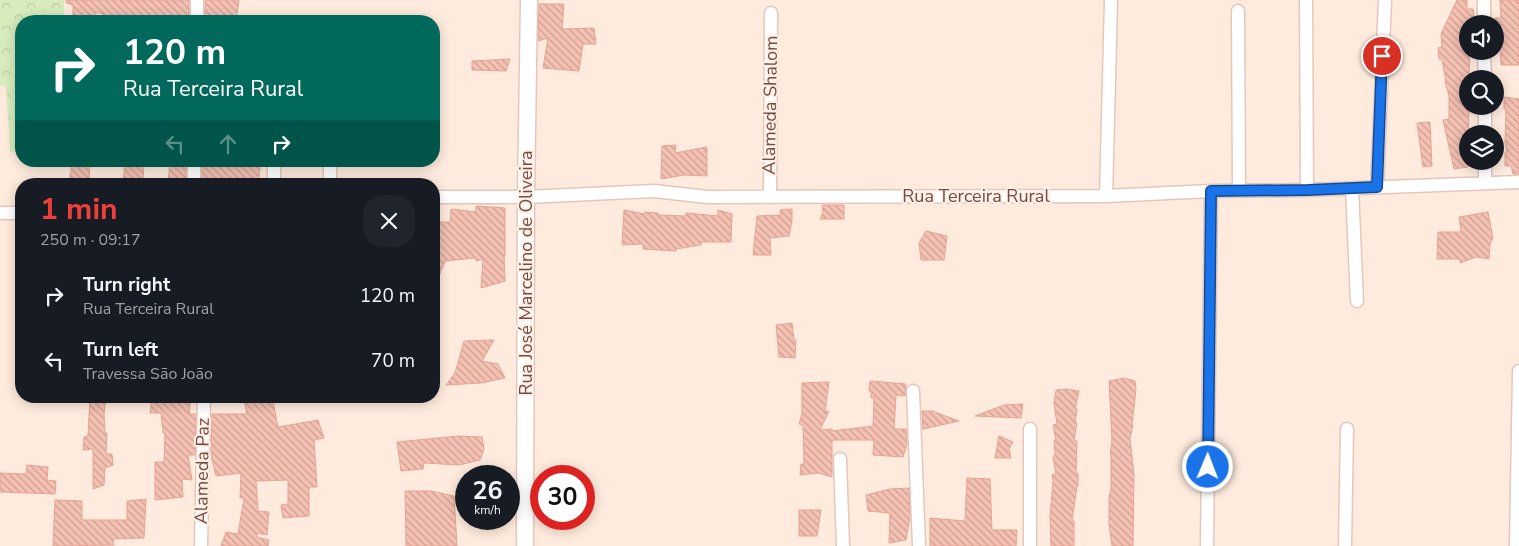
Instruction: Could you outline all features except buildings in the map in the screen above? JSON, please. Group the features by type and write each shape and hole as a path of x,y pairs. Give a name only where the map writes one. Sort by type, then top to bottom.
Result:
{"street":[{"path":"197,0 197,15"},
{"name":"Rua José Marcelino de Oliveira","path":"525,546 526,197 529,0"},
{"path":"1106,196 1111,0"},
{"path":"1306,0 1308,190"},
{"path":"1377,187 1385,0"},
{"path":"1484,0 1484,15"},
{"path":"1238,11 1238,190"},
{"name":"Alameda Shalom","path":"770,197 771,13"},
{"path":"1485,170 1485,182"},
{"name":"Rua Terceira Rural","path":"440,197 526,197 654,191 707,197 1106,196 1238,190 1308,190 1519,182"},
{"path":"1352,188 1357,301"},
{"path":"1207,546 1211,191"},
{"path":"0,214 15,213"},
{"path":"1516,546 1519,371"},
{"path":"913,391 919,546"},
{"name":"Alameda Paz","path":"201,546 204,403"},
{"path":"1030,428 1030,546"},
{"path":"1345,546 1346,429"},
{"path":"840,459 843,546"}],"green space":[{"path":"0,0 64,0 64,15 15,15 15,152 10,152 6,86 0,85"}],"route":[{"path":"1208,467 1211,191 1377,187 1382,56"}]}
